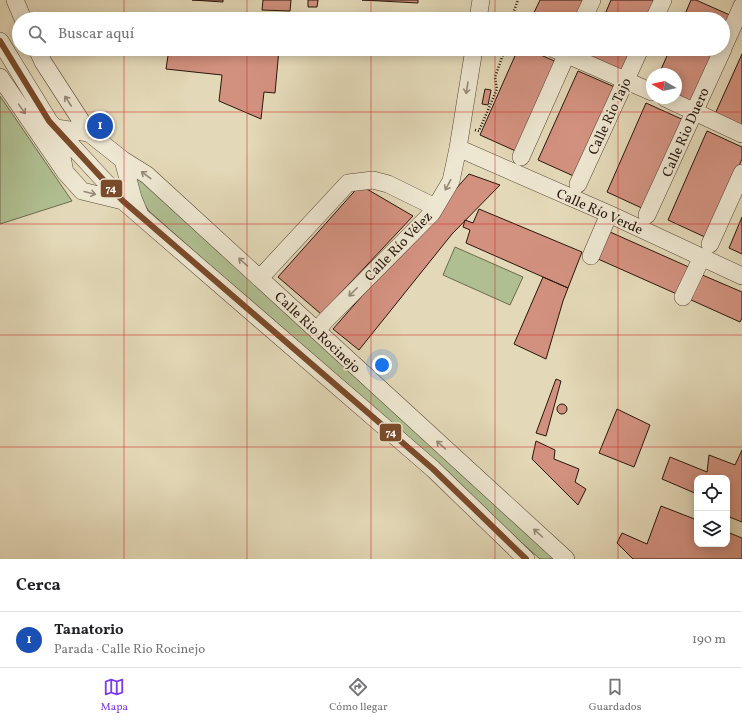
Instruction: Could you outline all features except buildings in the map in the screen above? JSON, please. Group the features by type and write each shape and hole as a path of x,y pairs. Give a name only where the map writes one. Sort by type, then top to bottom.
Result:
{"street":[{"path":"15,0 20,12"},
{"path":"479,12 481,0"},
{"path":"586,12 592,0"},
{"path":"657,12 663,0"},
{"name":"Calle Rio Duero","path":"730,33 742,6"},
{"path":"0,41 49,121 122,201 433,469 526,559"},
{"path":"40,56 89,133"},
{"name":"Calle Río Vélez","path":"317,332 324,322 432,213 451,181 458,148 473,56"},
{"path":"521,157 561,56"},
{"path":"574,56 646,89"},
{"name":"Calle Rio Tajo","path":"578,184 637,56"},
{"name":"Calle Rio Duero","path":"647,215 719,56"},
{"path":"0,77 65,172 82,191 122,201"},
{"path":"677,104 742,134"},
{"path":"56,128 65,172"},
{"name":"Calle Rio Rocinejo","path":"56,128 89,133 123,160 147,175 566,559"},
{"name":"Calle Río Verde","path":"458,148 609,214 706,251 742,276"},
{"path":"123,160 133,198 141,217"},
{"path":"683,297 742,173"},
{"path":"260,278 348,183 373,180 388,184 435,207"},
{"path":"591,256 609,214"}],"path":[{"path":"514,12 518,0"},
{"path":"461,128 479,131 497,90 495,77 502,56"}],"green space":[{"path":"0,96 72,201 0,224"},
{"path":"136,178 161,195 561,559 540,559 149,211 137,194"},
{"path":"455,247 523,277 510,305 443,275"}],"transit line":[{"name":"74","path":"0,41 49,121 123,201 433,469 526,559"}],"place":[{"name":"Tanatorio","path":"100,126"}]}
